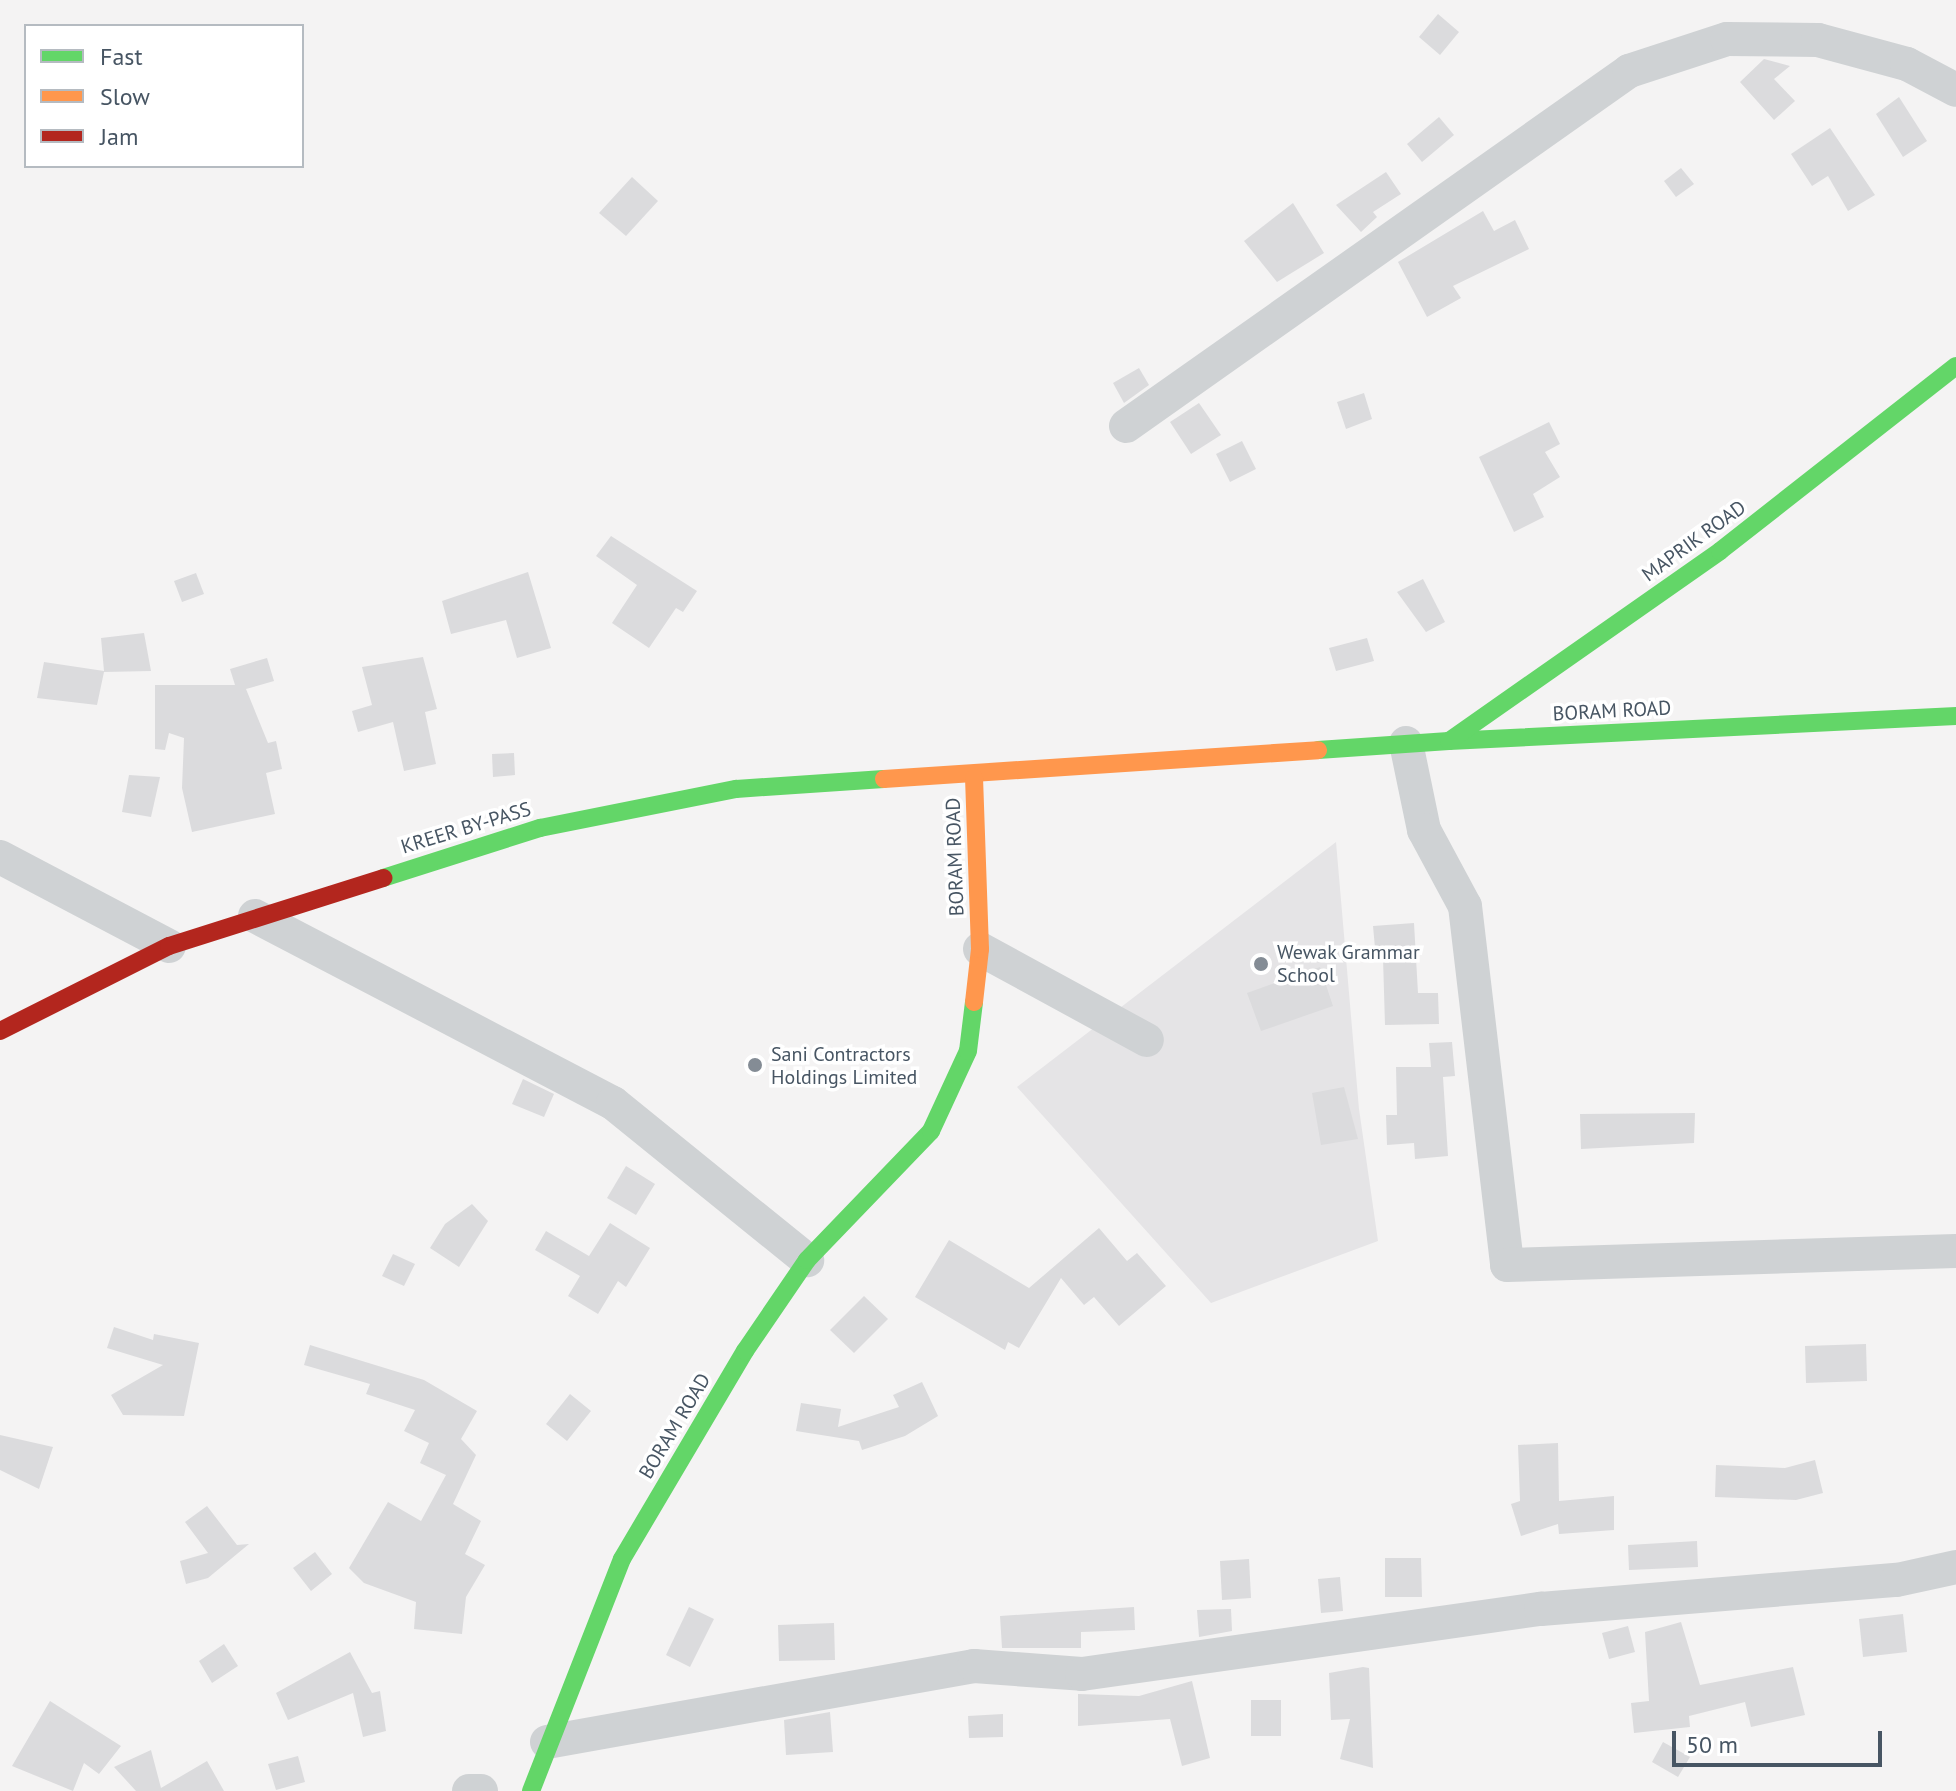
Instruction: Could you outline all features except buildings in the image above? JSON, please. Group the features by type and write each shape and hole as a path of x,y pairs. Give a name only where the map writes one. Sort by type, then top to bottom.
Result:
{"main road":[{"name":"MAPRIK ROAD","path":"1449,741 1720,551 1956,366"},
{"name":"BORAM ROAD","path":"531,1791 547,1742 622,1559 745,1351 807,1260 931,1131 968,1051 980,949 974,778 1406,743 1956,716"},
{"name":"KREER BY-PASS","path":"0,1031 169,946 255,916 540,828 706,795 974,778"}],"street":[{"path":"1126,426 1629,71 1727,39 1818,40 1907,64 1956,90"},
{"path":"1406,743 1424,830 1465,906 1507,1265 1956,1251"},
{"path":"0,857 169,946"},
{"path":"255,916 613,1103 807,1260"},
{"path":"980,949 1147,1040"},
{"path":"547,1742 974,1666 1082,1674 1541,1609 1897,1580 1956,1567"},
{"path":"469,1791 481,1791"}],"shaded area":[{"name":"Wewak Grammar School","path":"1336,842 1359,1109 1378,1241 1211,1303 1017,1087"}],"traffic: fast":[{"path":"1318,750 1449,741 1720,551 1956,366"},
{"path":"1449,741 1956,716"},
{"path":"383,878 540,828 736,789 884,779"},
{"path":"531,1791 622,1559 745,1351 807,1260 931,1131 968,1051 974,1002"}],"traffic: slow":[{"path":"884,779 1318,750"},
{"path":"974,778 980,949 974,1002"}],"traffic: jam":[{"path":"0,1031 169,946 383,878"}],"place":[{"name":"Wewak Grammar School","path":"1261,964"},
{"name":"Sani Contractors Holdings Limited","path":"755,1065"}]}
